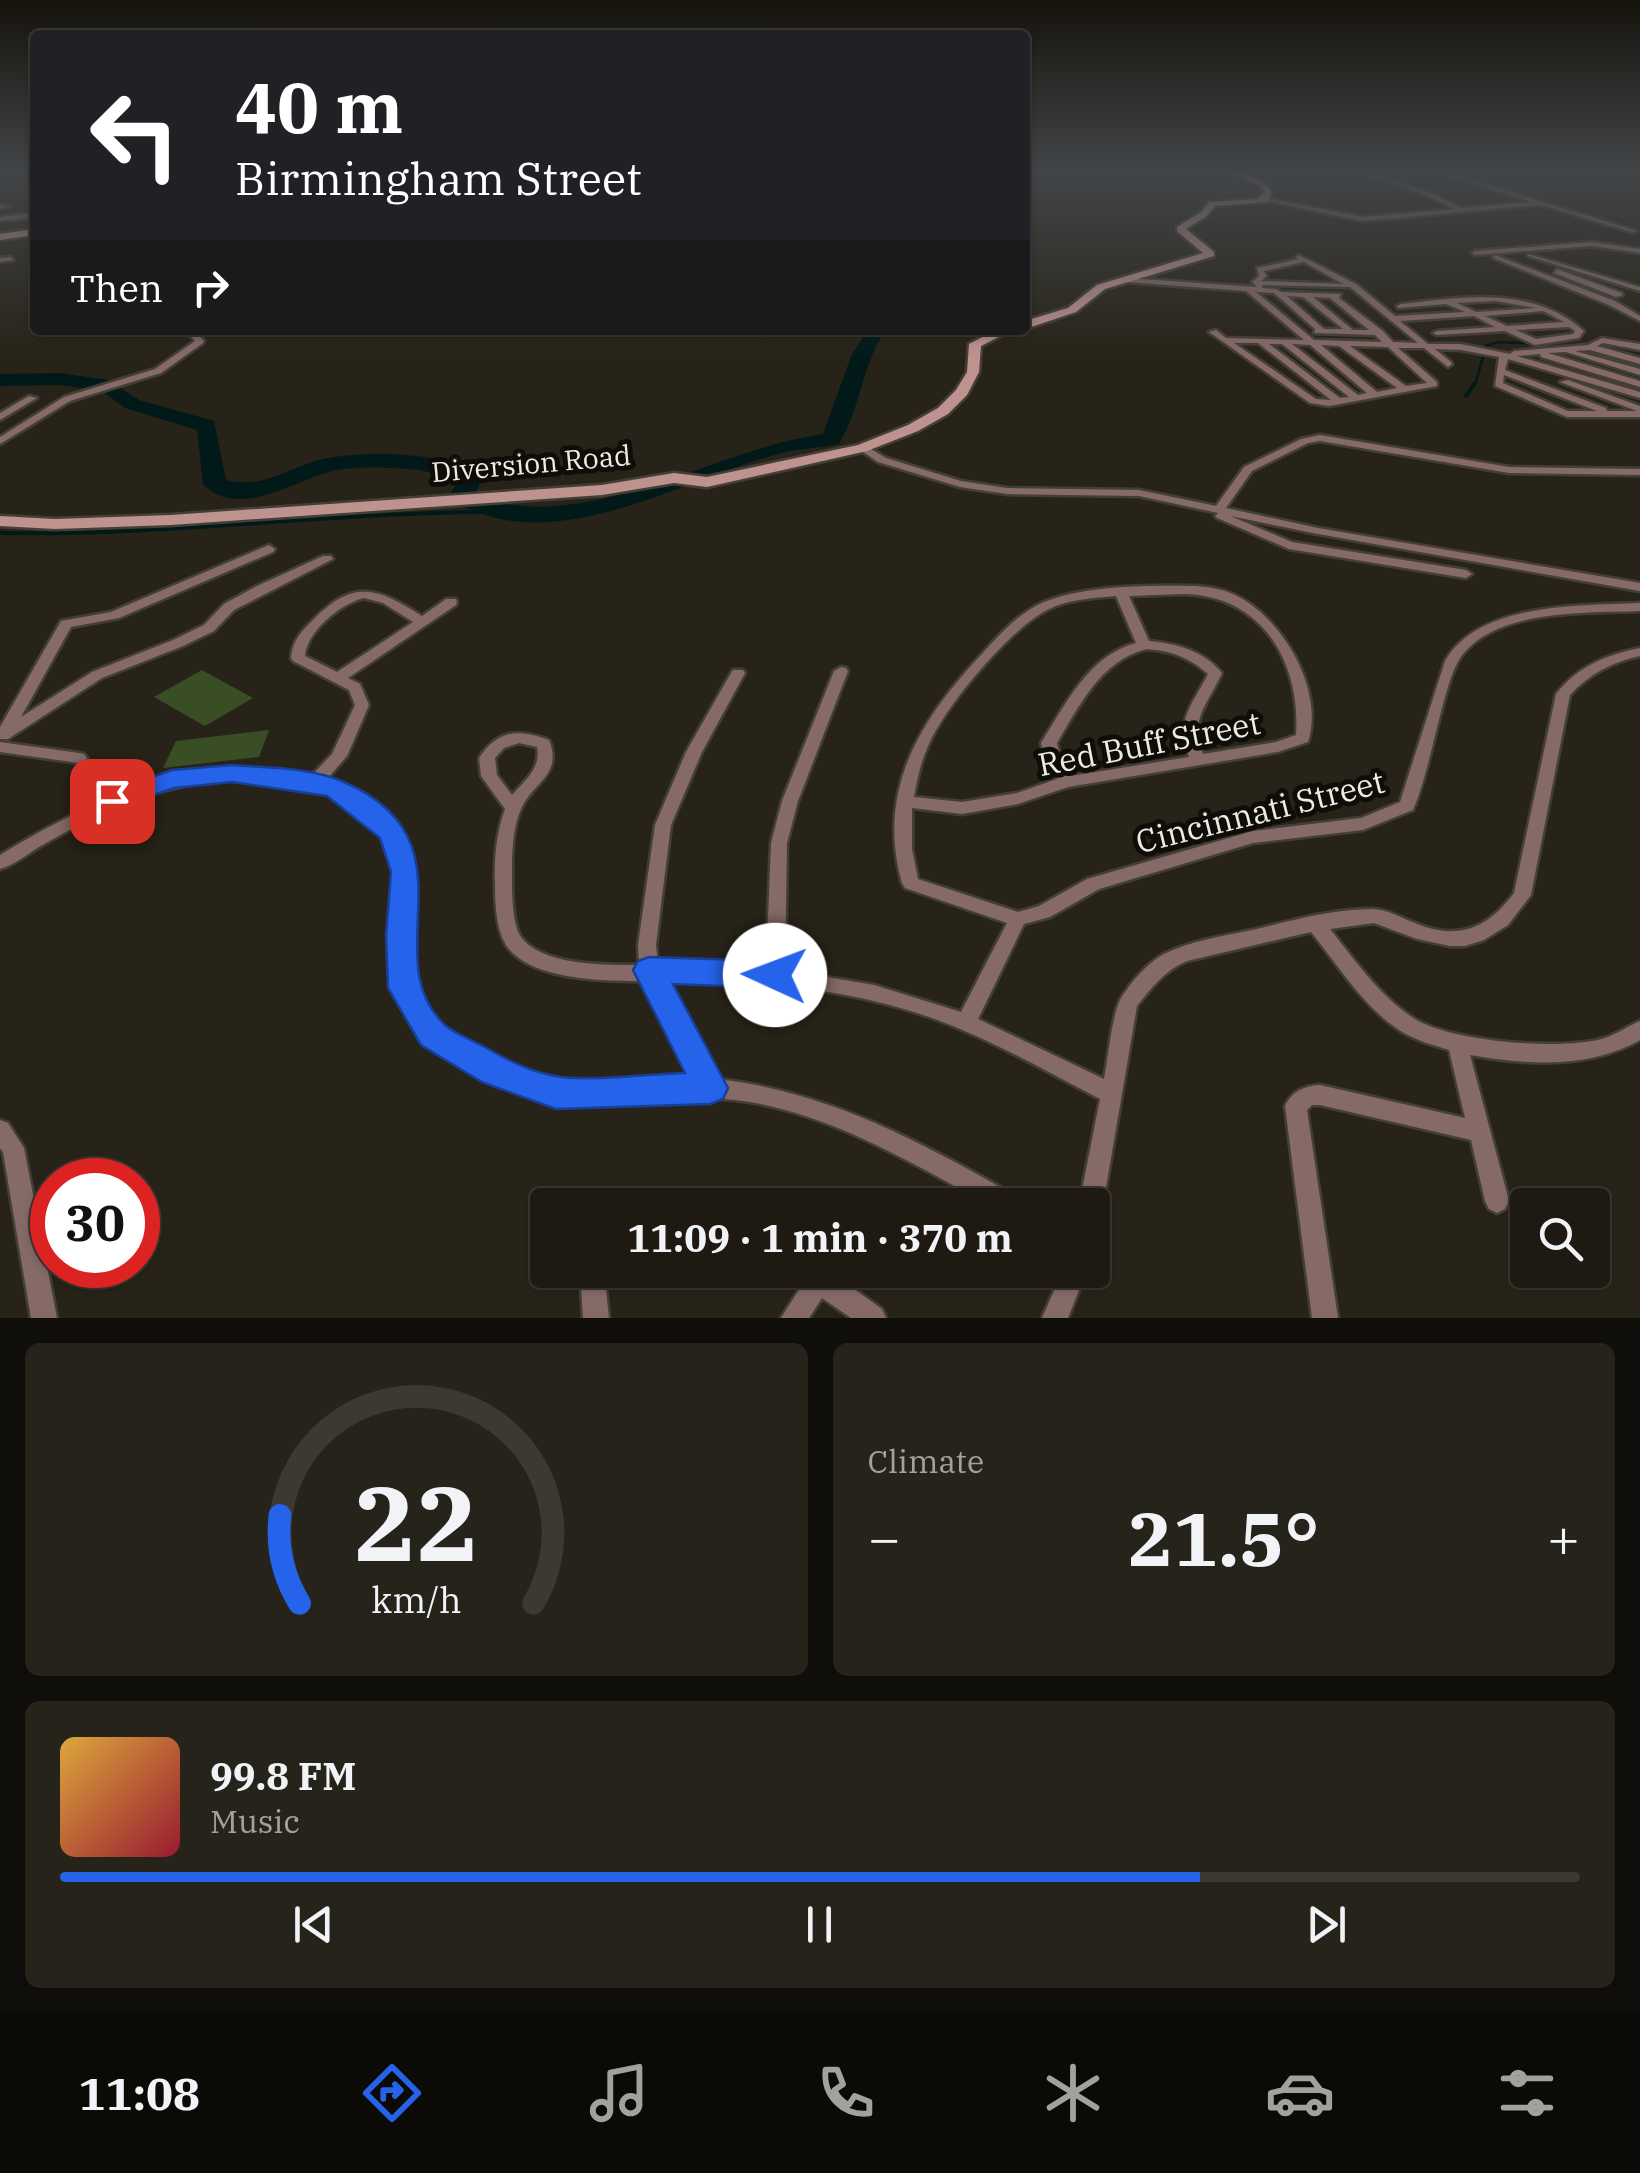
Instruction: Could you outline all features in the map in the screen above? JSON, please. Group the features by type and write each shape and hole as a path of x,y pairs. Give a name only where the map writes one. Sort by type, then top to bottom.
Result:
{"street":[{"path":"1030,323 1072,310 1100,287 1210,254 1187,235"},
{"path":"1475,252 1592,244 1640,251"},
{"path":"1502,251 1620,295"},
{"path":"1640,289 1537,254 1494,257 1597,296 1640,319"},
{"path":"1252,286 1263,276 1260,270 1302,258 1352,286 1448,364"},
{"path":"0,260 11,260"},
{"path":"1282,265 1316,284"},
{"path":"1126,280 1352,286"},
{"path":"1252,286 1279,294 1364,297"},
{"path":"1252,286 1306,342 1375,394"},
{"path":"1279,294 1322,331"},
{"path":"1305,295 1350,331"},
{"path":"1213,332 1313,401 1338,401 1434,384 1332,296"},
{"path":"1597,296 1640,298"},
{"path":"1400,306 1449,302 1513,298 1580,331 1576,336 1535,342 1449,302"},
{"path":"1392,319 1544,310"},
{"path":"1438,333 1572,324"},
{"path":"1295,330 1350,331 1424,345 1485,350 1502,362 1640,411"},
{"path":"0,440 53,406 167,366 200,341 195,335"},
{"name":"Diversion Road","path":"0,522 171,520 720,480 862,448 914,428 943,411 962,392 973,372 975,344 995,335"},
{"path":"1226,340 1339,342 1384,338"},
{"path":"1590,347 1602,340 1640,349"},
{"path":"1260,342 1338,401"},
{"path":"1283,342 1356,398"},
{"path":"1339,342 1403,388"},
{"path":"1502,362 1534,352 1590,347 1640,361"},
{"path":"1564,350 1640,372"},
{"path":"1534,352 1640,384"},
{"path":"1502,362 1640,396"},
{"path":"1502,362 1498,384 1567,414 1619,415 1640,411"},
{"path":"0,417 32,398"},
{"path":"1220,509 1248,469 1320,438 1509,470 1640,472"},
{"path":"862,448 882,460 960,484 1006,491 1139,493 1318,531 1640,587"},
{"path":"1193,504 1289,545 1466,574"},
{"path":"1,741 66,624 114,616 269,549"},
{"path":"1,741 97,675 178,644 209,628 229,608 261,589 327,558"},
{"name":"Red Buff Street","path":"905,802 962,808 1018,798 1067,782 1278,747 1303,738 1307,710 1286,647 1232,598 1200,590 1121,593"},
{"path":"966,1023 1018,919 911,883 903,861 905,802 922,740 988,653 1022,620 1072,597 1121,593 1143,643"},
{"path":"316,782 339,756 362,705 354,687 298,658 299,644 342,602 359,595 374,594 423,622"},
{"path":"338,678 452,602"},
{"name":"Cincinnati Street","path":"1018,919 1044,912 1093,884 1254,837 1362,824 1408,806 1455,654 1488,630 1532,616 1640,607"},
{"path":"1067,782 1053,761 1050,744 1081,693 1109,662 1122,650 1143,643 1201,658 1215,673 1190,712 1188,740 1198,760"},
{"path":"1094,1188 1128,1004 1140,987 1172,959 1315,924 1377,916 1420,933 1452,939 1474,936 1504,923 1522,895 1563,694 1580,674 1612,658 1640,652"},
{"path":"775,975 779,843 790,801 842,671"},
{"path":"710,1088 649,970 647,945 663,825 694,752 738,673"},
{"path":"1,741 78,758"},
{"path":"0,863 112,801 172,780 232,774 316,782 361,805 393,833 406,872 404,988 432,1035 494,1070 556,1093 710,1088 805,1104 916,1152 980,1188"},
{"path":"513,808 501,887 514,942 537,961 577,972 649,970 775,975 847,986 966,1023 1112,1094"},
{"path":"1315,924 1386,1007 1412,1028 1457,1042 1533,1054 1607,1047 1640,1030"},
{"path":"1457,1042 1476,1131 1497,1201"},
{"path":"1325,1318 1296,1106 1306,1096 1320,1095 1476,1131"},
{"path":"0,1130 13,1148 44,1318"},
{"path":"594,1288 596,1318"},
{"path":"794,1318 806,1288"},
{"path":"830,1288 873,1318"},
{"path":"1055,1318 1067,1288"}],"green space":[{"path":"202,670 253,698 205,726 154,697"},
{"path":"269,730 259,757 163,768 176,741"}],"waterway":[{"path":"464,499 495,511 572,511 659,489 777,448 831,439 861,354 873,335"},
{"path":"1475,385 1486,346 1498,342 1542,344"},
{"path":"0,380 60,379 108,386 132,404 206,426 215,484 235,490 267,489 323,466 364,461 454,470 469,482 462,495"},
{"path":"1466,396 1475,383"},
{"path":"0,533 122,531 487,512"}],"route":[{"path":"112,801 172,780 232,774 316,782 361,805 393,833 406,872 404,988 432,1035 494,1070 556,1093 710,1088 649,970 775,975"}]}
